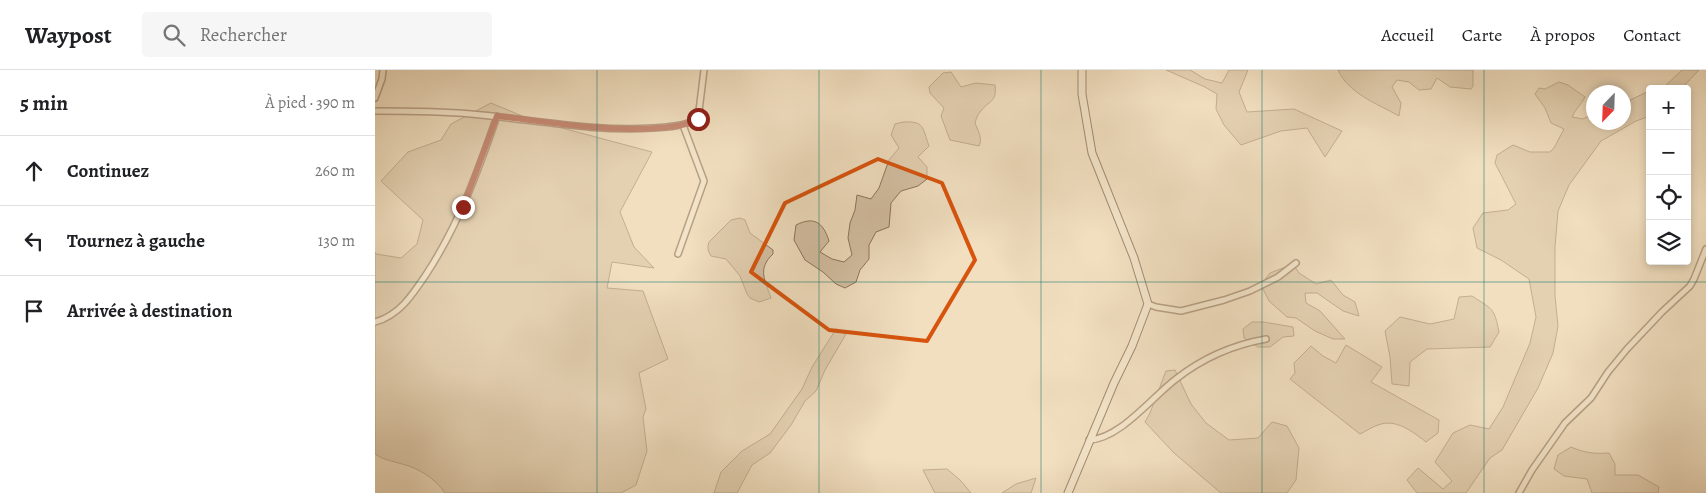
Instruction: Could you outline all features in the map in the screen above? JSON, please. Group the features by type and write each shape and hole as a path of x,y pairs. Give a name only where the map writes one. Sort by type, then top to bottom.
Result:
{"street":[{"path":"375,98 382,80 383,70"},
{"path":"375,111 497,116 624,129 683,125 699,117 700,92 704,70"},
{"path":"1068,493 1089,440 1132,346 1148,304 1133,258 1092,153 1081,94 1082,70"},
{"path":"375,322 388,317 407,301 439,255 463,207 497,116"},
{"path":"678,254 704,181 683,125"},
{"path":"1519,493 1532,470 1565,423 1591,398 1608,372 1627,349 1690,286 1706,249"},
{"path":"1148,304 1181,311 1224,300 1250,291 1278,277 1296,263"},
{"path":"1089,440 1099,440 1113,432 1143,409 1175,380 1200,362 1241,343 1266,339"}],"highlighted area":[{"path":"878,159 942,183 975,260 927,341 829,330 751,272 785,203"}],"shaded area":[{"path":"1166,70 1190,70 1205,79 1222,83 1229,70 1248,70 1239,92 1247,112 1294,109 1342,131 1325,157 1307,128 1281,131 1241,145 1224,125 1216,109 1217,94"},
{"path":"1338,70 1473,70 1473,86 1471,89 1450,87 1437,78 1431,89 1419,90 1409,82 1397,80 1392,87 1401,103 1399,116 1349,86"},
{"path":"1682,70 1699,70 1685,85 1666,85"},
{"path":"951,72 961,87 976,83 995,85 994,98 979,113 975,123 980,137 979,146 950,140 941,116 944,108 930,93 929,87 943,73"},
{"path":"1559,82 1568,85 1585,97 1572,117 1583,119 1586,118 1586,130 1620,130 1601,141 1569,185 1558,211 1555,247 1555,296 1558,326 1553,353 1538,388 1502,450 1490,458 1466,493 1417,493 1407,480 1418,468 1443,489 1452,481 1435,462 1453,433 1470,425 1489,429 1503,407 1530,343 1536,317 1529,279 1501,260 1477,248 1473,228 1483,213 1508,210 1516,204 1495,163 1497,155 1513,145 1530,152 1550,152 1564,129 1551,123 1545,108 1535,94 1539,88 1545,89"},
{"path":"1646,92 1646,117 1631,124 1631,100"},
{"path":"491,103 532,120 652,152 620,212 634,247 654,268 612,262 607,288 643,291 668,359 639,373 646,409 643,417 647,451 636,485 621,493 445,493 431,478 420,471 375,454 375,252 376,254 401,258 417,244 423,220 381,181 408,152 441,140 451,124"},
{"path":"903,122 922,126 929,146 918,157 927,167 927,179 918,186 901,191 891,203 889,227 876,232 869,245 869,259 860,270 856,282 845,288 836,284 823,272 805,260 794,240 796,225 802,222 813,221 821,225 829,241 820,252 832,259 844,262 852,255 848,238 857,195 871,199 879,188 889,160 899,148 891,135 895,124"},
{"path":"740,218 745,220 750,233 773,250 773,254 768,259 764,270 771,298 759,302 750,298 740,276 726,259 711,256 708,249 709,242 731,220"},
{"path":"1293,264 1299,273 1316,284 1331,280 1343,295 1355,302 1359,316 1343,311 1317,293 1305,293 1306,303 1320,311 1345,339 1333,339 1315,331 1296,318 1287,317 1269,301 1261,285 1270,273"},
{"path":"1472,296 1488,307 1496,318 1499,332 1490,347 1427,349 1410,362 1409,386 1392,384 1390,357 1385,331 1400,317 1430,324 1454,319 1459,297"},
{"path":"1252,322 1293,327 1294,336 1283,337 1270,347 1258,347 1244,338 1243,329"},
{"path":"836,329 846,334 825,370 816,391 805,401 791,425 770,453 752,465 737,493 714,493 721,472 742,451 770,434 802,389 812,367"},
{"path":"1346,345 1382,367 1371,382 1439,420 1438,433 1426,442 1404,427 1385,423 1360,434 1290,379 1295,373 1294,363 1311,346 1323,356 1336,363"},
{"path":"1175,370 1191,404 1206,423 1229,440 1258,438 1272,422 1287,426 1299,448 1296,480 1287,493 1221,493 1174,453 1145,422 1166,371"},
{"path":"1571,447 1590,453 1609,453 1615,464 1615,475 1638,475 1659,487 1658,493 1592,493 1587,479 1564,476 1554,469 1558,455"},
{"path":"947,469 971,493 935,493 923,470"},
{"path":"1036,478 1031,493 1002,493 1016,484"}],"route":[{"path":"463,207 497,116 562,124 632,129 683,125 698,119"}]}
